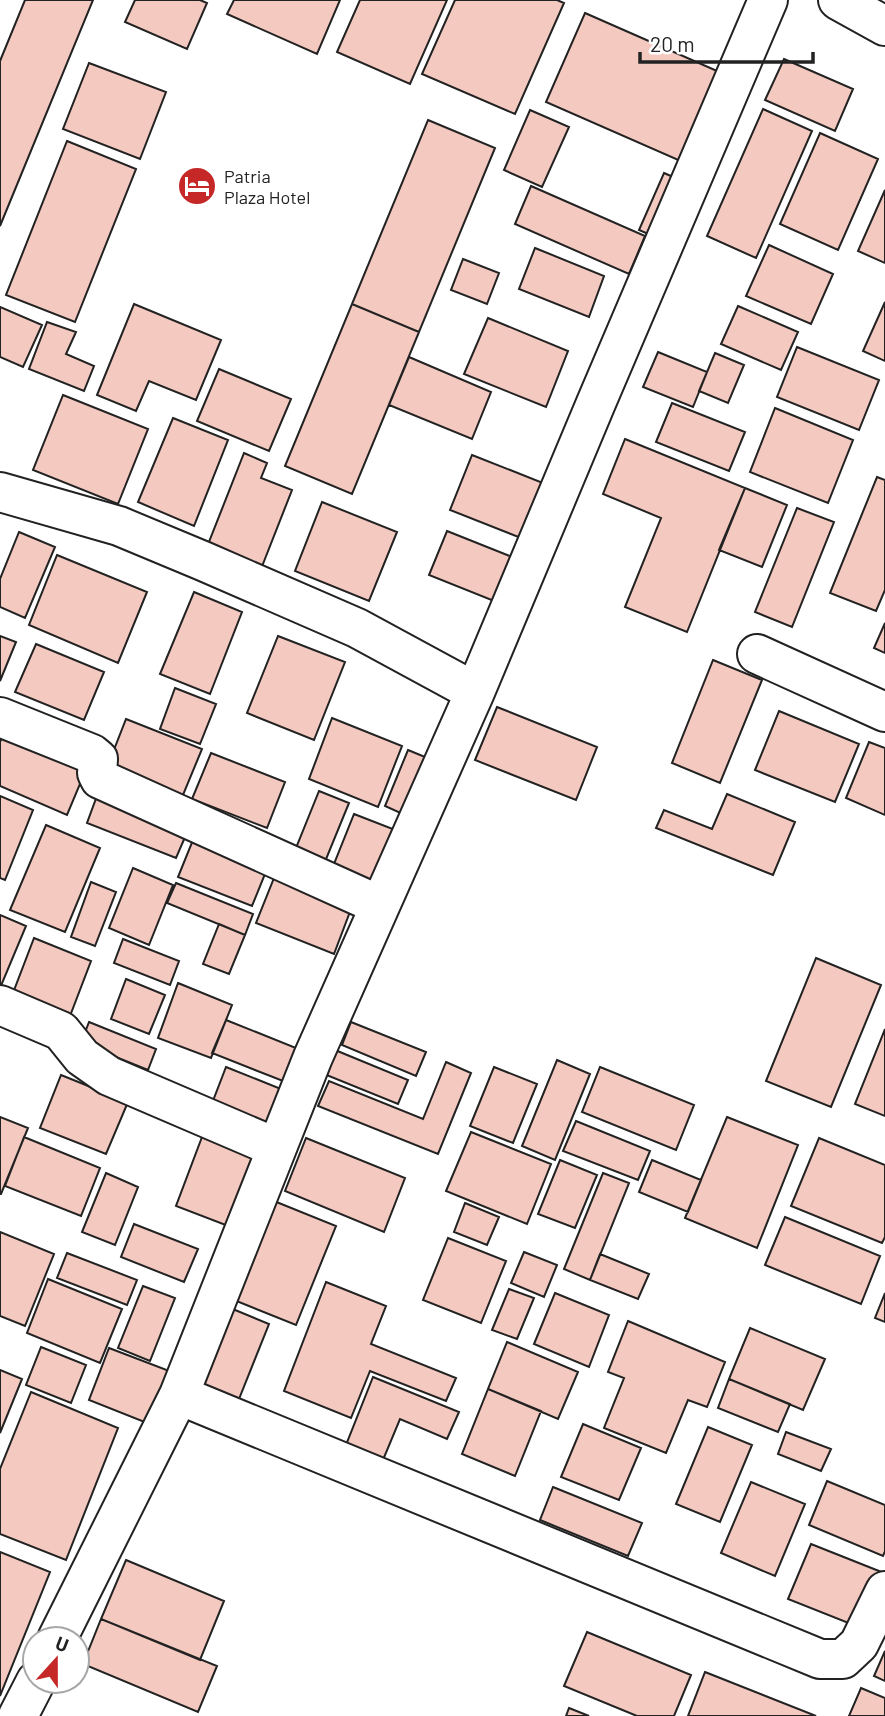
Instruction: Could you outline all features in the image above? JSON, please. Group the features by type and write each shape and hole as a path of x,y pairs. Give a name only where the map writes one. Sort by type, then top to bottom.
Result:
{"street":[{"path":"64,1625 179,1395 313,1057 475,692 768,0"},
{"path":"838,0 885,26"},
{"path":"0,492 119,526 167,546 357,628 475,692"},
{"path":"757,654 885,712"},
{"path":"0,717 92,754 98,759 97,773 100,779 379,905"},
{"path":"0,1005 61,1031 82,1057 109,1076 277,1148"},
{"path":"179,1395 820,1658 843,1659 859,1644 885,1591"},
{"path":"18,1716 29,1695"}],"building":[{"path":"25,0 93,0 0,226 0,61"},
{"path":"135,0 200,0 207,3 187,49 125,22"},
{"path":"234,0 340,0 317,54 227,14"},
{"path":"360,0 447,0 410,84 337,52"},
{"path":"455,0 557,0 564,3 515,114 422,74"},
{"path":"585,13 724,74 685,163 546,102"},
{"path":"784,59 853,89 835,131 765,100"},
{"path":"89,63 166,92 140,159 63,129"},
{"path":"763,109 812,131 756,258 707,236"},
{"path":"530,110 569,127 542,187 504,170"},
{"path":"428,120 495,148 419,332 352,304"},
{"path":"820,133 878,159 838,250 780,224"},
{"path":"67,141 136,169 75,322 6,295"},
{"path":"664,173 687,183 662,240 639,230"},
{"path":"531,186 645,236 629,274 515,224"},
{"path":"885,190 885,263 858,251"},
{"path":"769,245 833,274 811,324 746,296"},
{"path":"535,248 604,276 589,317 519,289"},
{"path":"463,259 499,273 487,304 451,290"},
{"path":"885,302 885,361 863,351"},
{"path":"134,304 221,340 196,400 149,381 136,411 97,395"},
{"path":"352,304 419,332 352,494 285,466"},
{"path":"738,306 798,332 781,370 721,344"},
{"path":"0,307 42,325 23,367 0,357"},
{"path":"488,318 568,351 546,407 464,374"},
{"path":"47,322 76,332 66,354 94,366 84,391 29,369"},
{"path":"797,347 879,380 859,430 777,397"},
{"path":"658,352 707,372 693,407 643,387"},
{"path":"715,353 744,365 728,403 699,391"},
{"path":"409,357 491,392 472,439 389,405"},
{"path":"219,369 291,399 269,451 197,421"},
{"path":"63,395 148,429 118,504 33,470"},
{"path":"672,403 745,432 729,471 656,442"},
{"path":"775,408 853,440 828,503 750,472"},
{"path":"173,418 228,440 194,526 138,502"},
{"path":"625,439 745,488 687,632 625,607 661,518 603,494"},
{"path":"244,453 267,463 261,478 292,490 261,569 207,547"},
{"path":"472,455 543,483 521,538 450,510"},
{"path":"877,477 885,480 885,590 876,611 830,593"},
{"path":"745,488 787,505 762,567 719,550"},
{"path":"322,502 397,532 369,601 295,571"},
{"path":"797,508 834,522 792,627 755,612"},
{"path":"447,531 512,557 494,601 429,575"},
{"path":"19,532 55,547 25,618 0,607 0,579"},
{"path":"57,555 147,592 118,663 29,625"},
{"path":"194,592 242,612 210,694 160,674"},
{"path":"885,623 885,653 874,648"},
{"path":"0,636 16,642 0,681"},
{"path":"278,636 345,662 314,740 247,713"},
{"path":"36,644 104,672 84,720 15,692"},
{"path":"713,660 762,680 720,783 672,763"},
{"path":"175,688 216,704 200,744 160,729"},
{"path":"497,707 597,747 576,800 475,760"},
{"path":"779,711 859,744 835,802 755,770"},
{"path":"332,718 402,746 378,807 309,779"},
{"path":"126,719 202,749 183,795 108,765"},
{"path":"7,725 90,760 67,815 0,786 0,742"},
{"path":"869,742 885,748 885,815 846,798"},
{"path":"408,750 430,759 407,816 385,806"},
{"path":"211,753 285,782 267,828 192,799"},
{"path":"101,785 192,821 176,858 87,823"},
{"path":"319,791 349,803 322,869 292,858"},
{"path":"727,794 795,822 773,875 656,828 664,810 712,829"},
{"path":"0,796 33,810 5,880 0,878"},
{"path":"354,814 398,831 374,892 330,874"},
{"path":"46,825 100,848 65,932 10,910"},
{"path":"195,835 269,864 252,906 178,877"},
{"path":"133,868 173,885 149,945 109,928"},
{"path":"274,878 351,909 334,954 256,923"},
{"path":"91,882 116,892 95,946 71,937"},
{"path":"176,883 253,914 245,935 167,903"},
{"path":"0,915 26,926 0,988"},
{"path":"219,924 245,935 229,974 203,964"},
{"path":"34,938 91,961 70,1016 13,993"},
{"path":"123,939 179,961 170,985 114,963"},
{"path":"816,958 881,985 831,1107 766,1081"},
{"path":"126,979 165,995 149,1034 111,1019"},
{"path":"178,983 232,1005 211,1058 158,1038"},
{"path":"226,1020 296,1048 283,1081 212,1053"},
{"path":"89,1022 156,1049 148,1070 81,1043"},
{"path":"351,1022 426,1052 416,1076 342,1045"},
{"path":"885,1029 885,1116 855,1104"},
{"path":"335,1050 408,1080 398,1104 324,1074"},
{"path":"557,1060 590,1074 555,1160 522,1146"},
{"path":"446,1062 471,1073 438,1154 318,1106 329,1081 423,1119"},
{"path":"226,1067 286,1091 271,1130 211,1106"},
{"path":"494,1067 537,1084 513,1143 470,1126"},
{"path":"600,1067 694,1105 676,1150 582,1112"},
{"path":"61,1075 128,1102 106,1154 40,1128"},
{"path":"0,1117 28,1128 1,1194 0,1194"},
{"path":"727,1117 798,1145 757,1248 685,1218"},
{"path":"576,1121 650,1151 638,1180 563,1151"},
{"path":"471,1132 551,1164 527,1224 446,1191"},
{"path":"24,1137 100,1168 81,1216 5,1186"},
{"path":"202,1137 263,1160 236,1229 176,1206"},
{"path":"306,1138 405,1178 384,1232 285,1191"},
{"path":"819,1138 885,1165 885,1237 882,1243 791,1206"},
{"path":"560,1160 597,1175 575,1228 538,1214"},
{"path":"652,1160 701,1180 688,1212 639,1192"},
{"path":"106,1173 138,1187 115,1245 82,1232"},
{"path":"603,1173 629,1183 590,1280 564,1269"},
{"path":"269,1199 336,1226 296,1325 229,1298"},
{"path":"465,1203 499,1217 487,1245 454,1232"},
{"path":"785,1217 880,1256 861,1304 765,1265"},
{"path":"134,1224 198,1249 184,1282 121,1257"},
{"path":"0,1232 54,1254 25,1326 0,1316"},
{"path":"448,1238 506,1261 481,1323 423,1300"},
{"path":"524,1252 557,1265 544,1297 511,1283"},
{"path":"67,1253 137,1280 127,1305 57,1278"},
{"path":"600,1254 649,1274 638,1299 590,1280"},
{"path":"48,1279 122,1309 100,1363 27,1333"},
{"path":"326,1282 386,1306 371,1344 456,1378 446,1401 370,1371 351,1418 284,1391"},
{"path":"143,1286 175,1298 150,1361 118,1348"},
{"path":"509,1289 534,1298 517,1339 492,1330"},
{"path":"555,1293 609,1315 589,1367 534,1344"},
{"path":"885,1293 885,1322 875,1318"},
{"path":"223,1305 269,1324 237,1404 192,1386"},
{"path":"628,1321 725,1362 707,1407 688,1400 666,1453 604,1428 624,1378 608,1372"},
{"path":"750,1328 825,1359 803,1410 729,1379"},
{"path":"507,1342 578,1372 558,1419 488,1389"},
{"path":"41,1347 86,1365 71,1403 26,1385"},
{"path":"109,1348 172,1372 152,1425 89,1400"},
{"path":"0,1370 22,1379 0,1433"},
{"path":"373,1377 459,1412 447,1439 400,1419 383,1460 346,1445"},
{"path":"729,1379 790,1404 778,1432 718,1408"},
{"path":"488,1389 541,1411 515,1476 462,1454"},
{"path":"31,1392 118,1428 66,1560 0,1534 0,1469"},
{"path":"583,1424 641,1448 619,1500 561,1477"},
{"path":"708,1427 752,1445 720,1522 676,1504"},
{"path":"786,1432 831,1449 821,1471 778,1454"},
{"path":"827,1481 885,1505 883,1556 809,1525"},
{"path":"751,1482 805,1504 775,1576 721,1553"},
{"path":"553,1487 642,1523 628,1556 540,1520"},
{"path":"811,1544 884,1573 861,1628 788,1599"},
{"path":"0,1552 50,1572 29,1625 21,1625 21,1644 0,1696"},
{"path":"126,1560 224,1601 200,1660 101,1619"},
{"path":"101,1619 217,1666 198,1712 91,1667 91,1644"},
{"path":"587,1632 691,1675 674,1716 637,1716 564,1686"},
{"path":"885,1651 885,1681 874,1676"},
{"path":"705,1672 816,1716 688,1716"},
{"path":"861,1688 885,1698 885,1716 849,1716"},
{"path":"569,1708 589,1716 566,1716"}],"place":[{"name":"Patria Plaza Hotel","path":"197,186"}]}
